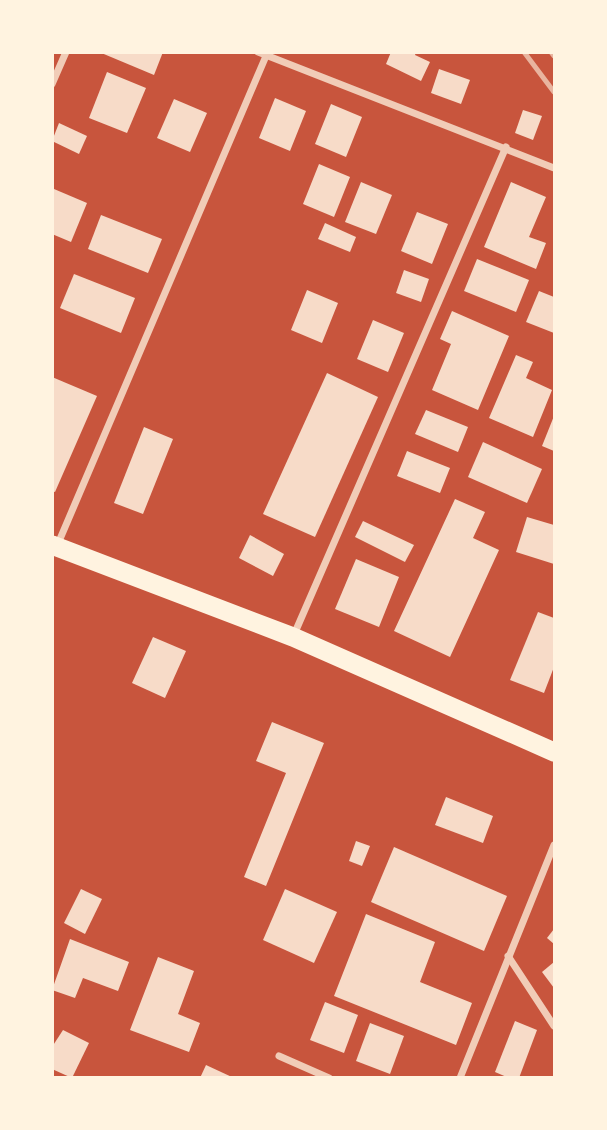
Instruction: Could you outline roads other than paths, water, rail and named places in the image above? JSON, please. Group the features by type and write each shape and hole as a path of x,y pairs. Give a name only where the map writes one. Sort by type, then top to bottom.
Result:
{"highway":[{"path":"55,546 293,637 555,752"}],"street":[{"path":"52,84 66,52"},
{"path":"55,546 262,54 555,167"},
{"path":"293,637 506,147"},
{"path":"460,1077 555,845"},
{"path":"508,956 555,1026"},
{"path":"279,1056 329,1077"}],"railway":[{"path":"524,52 554,92"},
{"path":"551,52 554,56"}]}
